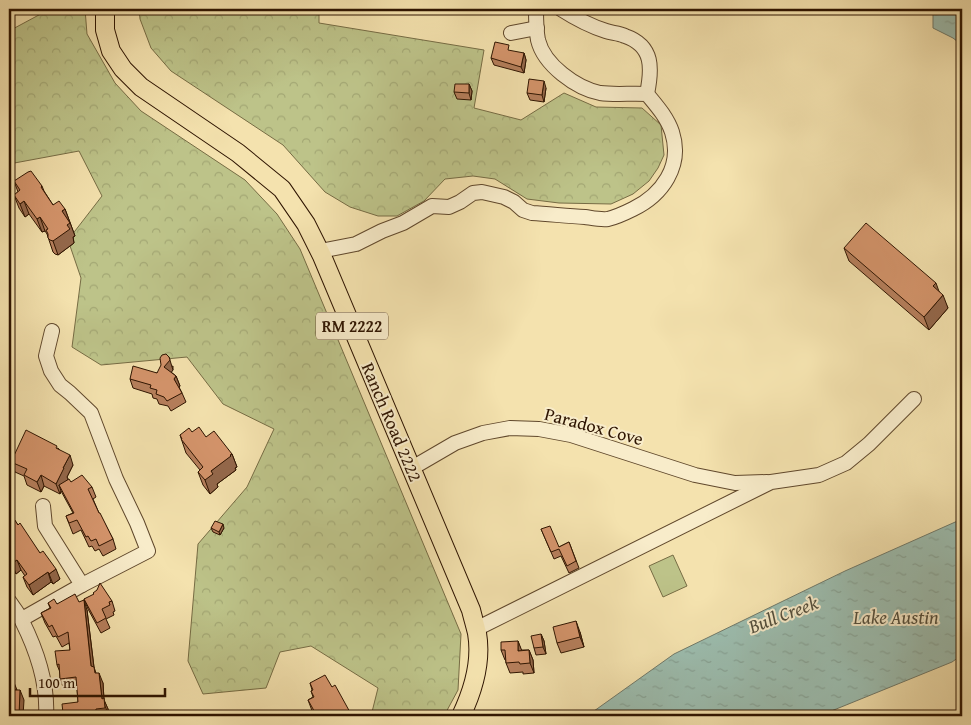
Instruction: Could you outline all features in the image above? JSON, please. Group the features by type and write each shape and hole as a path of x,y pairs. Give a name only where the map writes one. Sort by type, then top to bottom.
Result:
{"main road":[{"name":"Ranch Road 2222","path":"105,9 106,30 111,50 123,69 142,87 238,153 282,189 306,224 320,252 471,610 477,634 478,665 470,698 461,716"}],"street":[{"path":"320,252 356,244 382,230 402,223 432,206 449,207 473,193 482,192 504,197 514,202 522,210 532,213 607,219 644,204 658,192 667,181 674,162 675,146 672,132 659,108 647,94 602,93 587,89 569,80 545,56 538,40 536,9"},
{"path":"561,9 591,26 626,36 643,48 647,54 651,70 647,94"},
{"path":"511,33 537,28"},
{"path":"22,619 148,551 116,479 91,413 70,392 60,385 52,371 46,356 52,331"},
{"path":"476,629 771,482 819,475 846,463 869,444 914,399"},
{"name":"Paradox Cove","path":"412,468 455,443 483,433 510,428 539,429 571,435 695,474 735,483 771,482"},
{"path":"43,506 45,526 82,585"},
{"path":"9,601 22,619 37,658 44,685 46,716"}],"green space":[{"path":"50,9 85,9 87,34 115,83 141,111 245,180 277,214 300,249 461,634 458,690 444,716 371,716 378,688 311,646 280,652 266,688 203,694 188,661 198,544 247,487 274,429 223,404 187,357 101,365 72,347 81,278 68,240 102,196 79,151 9,164 9,31"},
{"path":"139,9 313,9 319,15 319,23 484,50 474,108 521,120 564,93 596,107 642,108 661,125 664,155 649,181 633,194 611,204 559,203 527,199 495,179 473,176 445,179 424,201 397,216 378,216 350,207 325,192 283,145 171,71 151,48 140,19"},
{"path":"673,555 687,586 663,597 649,566"}],"water":[{"path":"933,9 962,9 962,45 933,28"},
{"name":"Lake Austin","path":"962,519 962,655 952,662 819,716 587,716 674,654 845,571"}],"building":[{"path":"495,42 509,45 508,50 524,53 521,67 491,58"},
{"path":"529,79 544,81 542,95 527,93"},
{"path":"455,84 469,84 469,93 454,92"},
{"path":"31,171 53,205 59,201 65,209 62,211 70,223 67,225 70,229 53,241 48,238 46,230 48,229 40,217 37,219 24,201 20,204 14,195 20,190 14,181"},
{"path":"866,223 936,283 933,286 943,295 924,317 844,248"},
{"path":"166,354 170,360 164,367 176,376 174,379 182,393 167,401 164,397 156,394 157,390 150,388 151,385 130,379 133,366 157,373 161,365 160,358"},
{"path":"199,427 206,437 214,431 232,454 211,471 213,474 205,480 198,472 203,467 181,439 180,435 189,428 192,432"},
{"path":"26,430 70,455 56,484 41,475 37,482 24,475 27,469 11,462"},
{"path":"82,475 92,487 88,489 113,539 99,546 96,539 91,541 88,536 86,537 77,520 69,523 66,516 74,513 59,485 69,479 71,482"},
{"path":"9,511 18,525 20,523 40,553 43,551 56,569 29,585 23,577 27,574 17,560 12,563 9,558"},
{"path":"215,521 223,524 219,532 211,528"},
{"path":"550,526 559,547 569,542 576,561 567,566 559,549 551,552 541,529"},
{"path":"100,583 112,601 109,602 110,605 102,609 106,618 97,623 84,599 94,594"},
{"path":"75,594 79,602 84,600 91,666 94,667 95,673 99,673 102,699 104,698 105,708 96,709 95,716 72,716 72,712 63,713 62,704 78,702 76,677 60,679 59,664 57,665 55,651 70,650 68,632 58,637 52,625 49,627 41,613 51,608 48,603 54,599 57,604"},
{"path":"576,621 580,637 557,643 553,627"},
{"path":"541,634 543,647 534,648 531,636"},
{"path":"518,641 518,651 529,650 530,663 506,663 505,650 501,650 501,642"},
{"path":"325,675 332,687 335,685 351,714 347,716 317,716 308,700 314,697 310,683"},
{"path":"9,680 13,680 13,690 20,690 19,716 9,716"}],"water label":[{"name":"Bull Creek","path":"783,614"}]}
